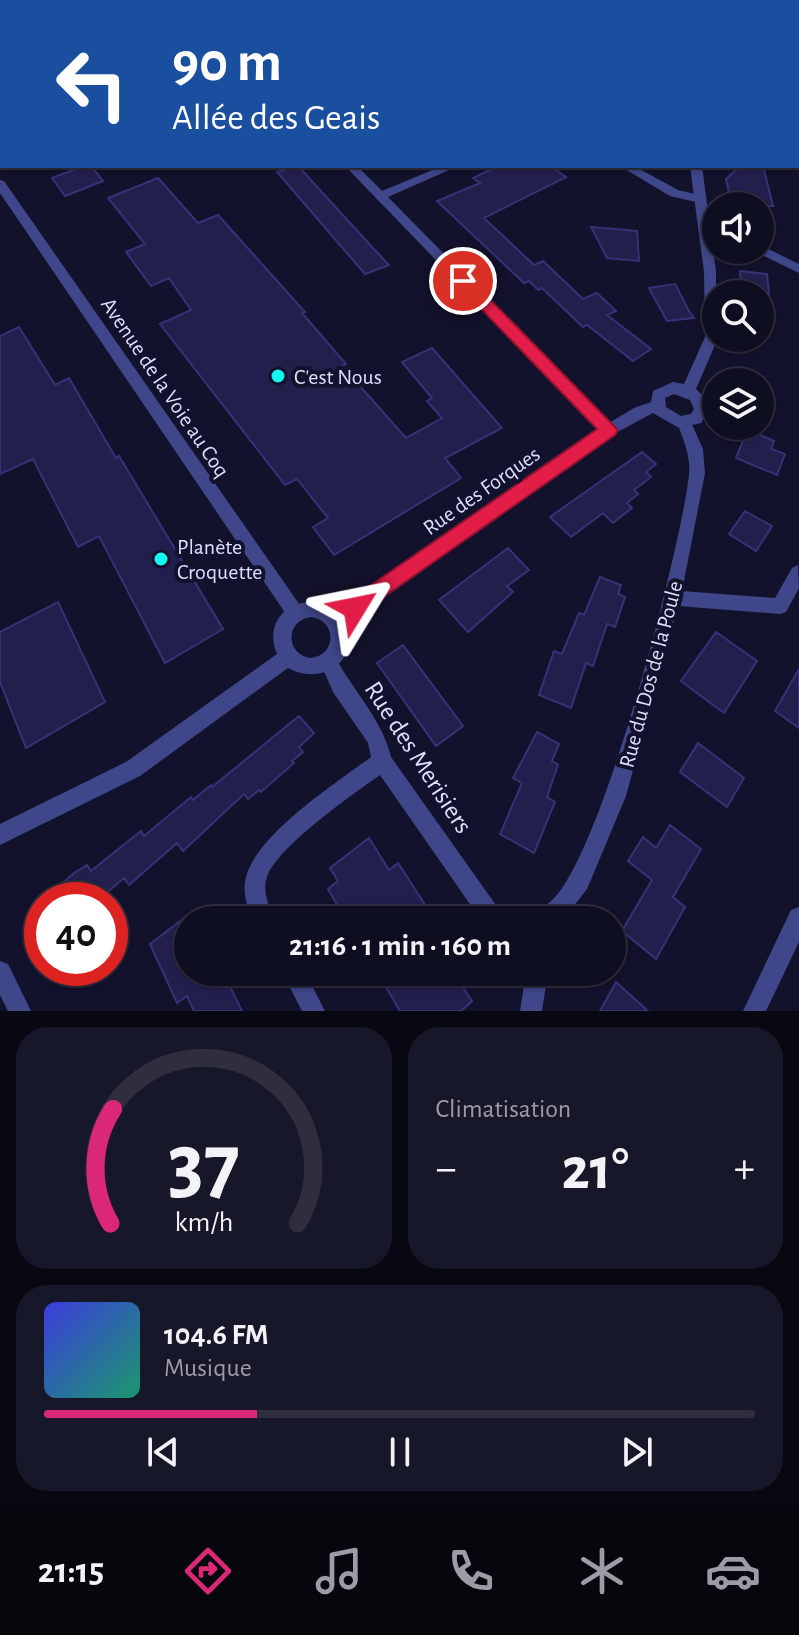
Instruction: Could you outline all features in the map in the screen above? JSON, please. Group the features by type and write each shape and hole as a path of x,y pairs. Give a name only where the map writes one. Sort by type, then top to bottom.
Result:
{"street":[{"path":"353,168 609,430"},
{"path":"380,196 447,168"},
{"path":"630,168 674,193 700,199"},
{"path":"696,168 702,207"},
{"name":"Avenue de la Voie au Coq","path":"0,184 296,614"},
{"path":"0,214 17,208"},
{"path":"774,256 799,269"},
{"path":"687,391 712,337 711,264"},
{"path":"678,388 687,391 698,399 702,410 696,419 684,422 670,419 657,406 657,399 664,390 678,388"},
{"name":"Rue des Forques","path":"337,621 609,430 639,412 657,406"},
{"name":"Rue du Dos de la Poule","path":"561,906 580,882 616,796 672,598 697,473 695,449 684,422"},
{"path":"672,598 780,606 798,573"},
{"path":"319,610 337,621 341,630 340,644 328,660 308,666 288,657 282,647 281,635 296,614 319,610"},
{"path":"0,835 133,769 288,657"},
{"name":"Rue des Merisiers","path":"328,660 340,686 377,739 382,761 484,906"},
{"path":"257,906 256,876 274,847 382,761"},
{"path":"754,1011 799,918"},
{"path":"0,972 20,1011"},
{"path":"301,986 314,1011"},
{"path":"531,1011 533,986"}],"building":[{"path":"79,168 93,168 103,181 65,196 52,178"},
{"path":"300,168 389,265 365,274 277,172"},
{"path":"494,168 553,168 566,177 484,218 534,265 543,261 583,299 597,293 616,311 607,315 651,349 633,361 587,325 583,327 542,288 538,290 529,281 524,283 437,201 480,183 473,178"},
{"path":"738,168 764,168 770,192 729,192 726,179"},
{"path":"158,178 198,223 218,215 305,312 302,313 346,364 342,366 406,438 442,418 427,401 432,398 402,362 432,348 502,428 445,458 461,478 334,555 313,527 328,518 297,479 285,485 160,324 191,310 169,278 151,286 126,252 145,244 108,198"},
{"path":"591,227 637,231 639,261 607,258"},
{"path":"740,271 767,274 768,280 740,280"},
{"path":"675,284 694,318 667,321 649,288"},
{"path":"19,327 55,385 69,378 223,629 165,663 99,536 78,547 33,459 0,474 0,336"},
{"path":"743,440 772,440 774,441 771,449 785,454 777,475 736,458"},
{"path":"642,452 656,464 646,472 651,477 634,490 638,494 627,503 632,508 613,523 603,513 571,537 550,517"},
{"path":"745,511 772,526 756,551 729,534"},
{"path":"508,548 529,570 507,586 513,592 468,632 439,600"},
{"path":"600,577 621,585 618,594 625,597 615,627 607,624 593,666 586,663 571,708 539,695 554,651 562,654 579,613 584,615"},
{"path":"58,602 105,702 26,748 0,682 0,632"},
{"path":"716,632 757,661 724,713 681,681"},
{"path":"403,645 463,726 436,746 377,663"},
{"path":"799,669 799,728 775,711"},
{"path":"299,716 314,733 299,747 303,752 292,761 294,763 261,792 259,790 248,799 244,794 183,851 177,843 129,885 124,878 119,882 64,882 87,865 91,871 141,831 144,836 191,797 193,800"},
{"path":"537,732 559,744 552,761 558,765 547,797 555,802 534,853 500,834 522,783 513,778"},
{"path":"698,743 744,778 727,807 680,772"},
{"path":"670,825 701,849 673,897 685,907 656,959 626,934 626,924 652,880 628,861 643,837 656,848"},
{"path":"369,838 389,870 398,863 426,906 338,906 328,889 338,881 330,868"},
{"path":"174,926 174,986 230,986 242,1011 194,1011 187,996 177,1003 150,944"},
{"path":"385,986 462,986 472,1001 461,1011 400,1011"},
{"path":"614,986 620,986 648,1011 600,1011"}],"place":[{"name":"C'est Nous","path":"278,376"},
{"name":"Planète Croquette","path":"161,559"}],"route":[{"path":"355,608 609,430 463,281"}]}
